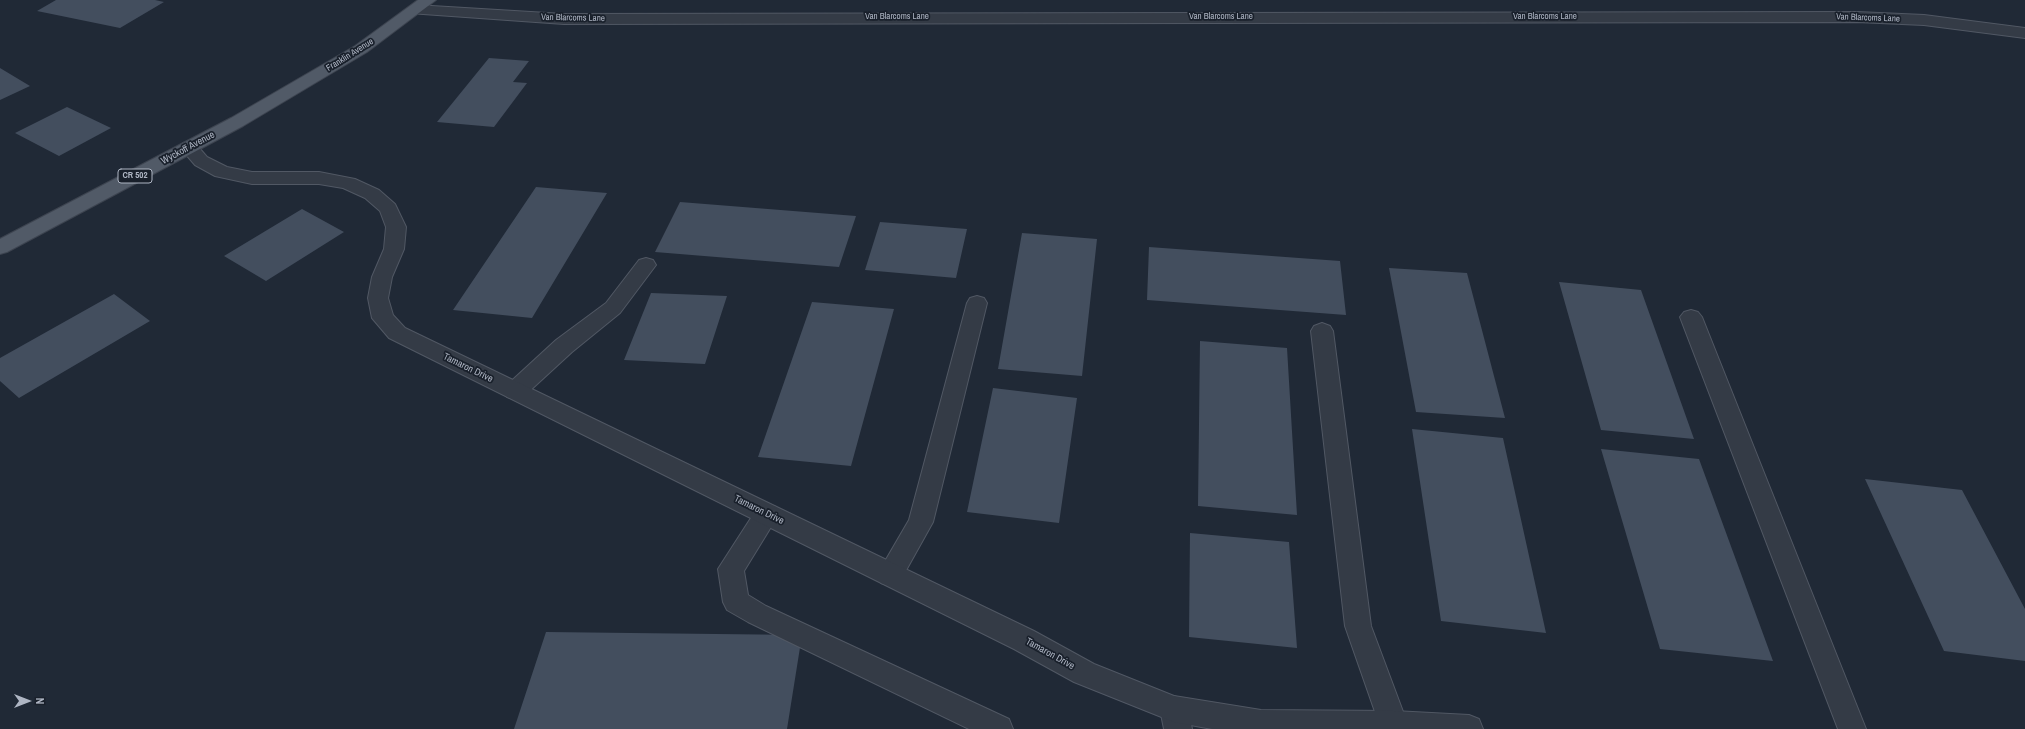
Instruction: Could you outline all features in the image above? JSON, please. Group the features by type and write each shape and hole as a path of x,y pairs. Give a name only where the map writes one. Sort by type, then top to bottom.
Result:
{"main road":[{"name":"Franklin Avenue","path":"269,103 360,49 422,5"},
{"name":"Wyckoff Avenue","path":"0,247 269,103"}],"street":[{"name":"Van Blarcoms Lane","path":"422,5 564,19 1857,16 1924,20 2025,33"},
{"name":"Tamaron Drive","path":"188,147 201,161 222,172 252,178 319,178 348,183 372,194 388,208 396,227 394,249 382,277 378,298 383,318 398,333 1024,640 1084,673 1176,719 1261,724 1394,725 1469,729"},
{"path":"515,391 564,346 613,308 646,265"},
{"path":"890,575 921,522 977,303"},
{"path":"1691,318 1852,729"},
{"path":"1322,331 1358,626 1394,725"},
{"path":"767,514 731,569 736,602 757,614 999,729"}],"building":[{"path":"56,0 155,0 164,2 120,28 37,11"},
{"path":"489,58 529,61 513,82 527,83 494,127 437,122"},
{"path":"0,68 30,86 0,100"},
{"path":"67,107 111,128 59,156 15,133"},
{"path":"536,187 607,193 532,318 453,310"},
{"path":"680,202 856,216 839,267 655,252"},
{"path":"302,209 344,232 266,281 224,256"},
{"path":"880,222 967,229 956,278 865,270"},
{"path":"1022,233 1097,239 1082,376 998,369"},
{"path":"1149,247 1340,261 1346,315 1147,300"},
{"path":"1389,268 1467,273 1505,418 1416,412"},
{"path":"1559,282 1641,290 1694,439 1601,430"},
{"path":"651,293 727,296 705,364 624,360"},
{"path":"114,294 150,321 19,398 0,381 0,358"},
{"path":"812,302 894,309 851,466 758,457"},
{"path":"1200,341 1287,348 1297,515 1198,506"},
{"path":"993,388 1077,398 1059,523 967,512"},
{"path":"1412,429 1503,438 1546,633 1441,621"},
{"path":"1601,449 1699,459 1773,661 1660,649"},
{"path":"1865,479 1962,490 2025,609 2025,661 1944,651"},
{"path":"1190,533 1289,542 1297,648 1189,637"},
{"path":"546,632 802,635 787,729 514,729"}]}
